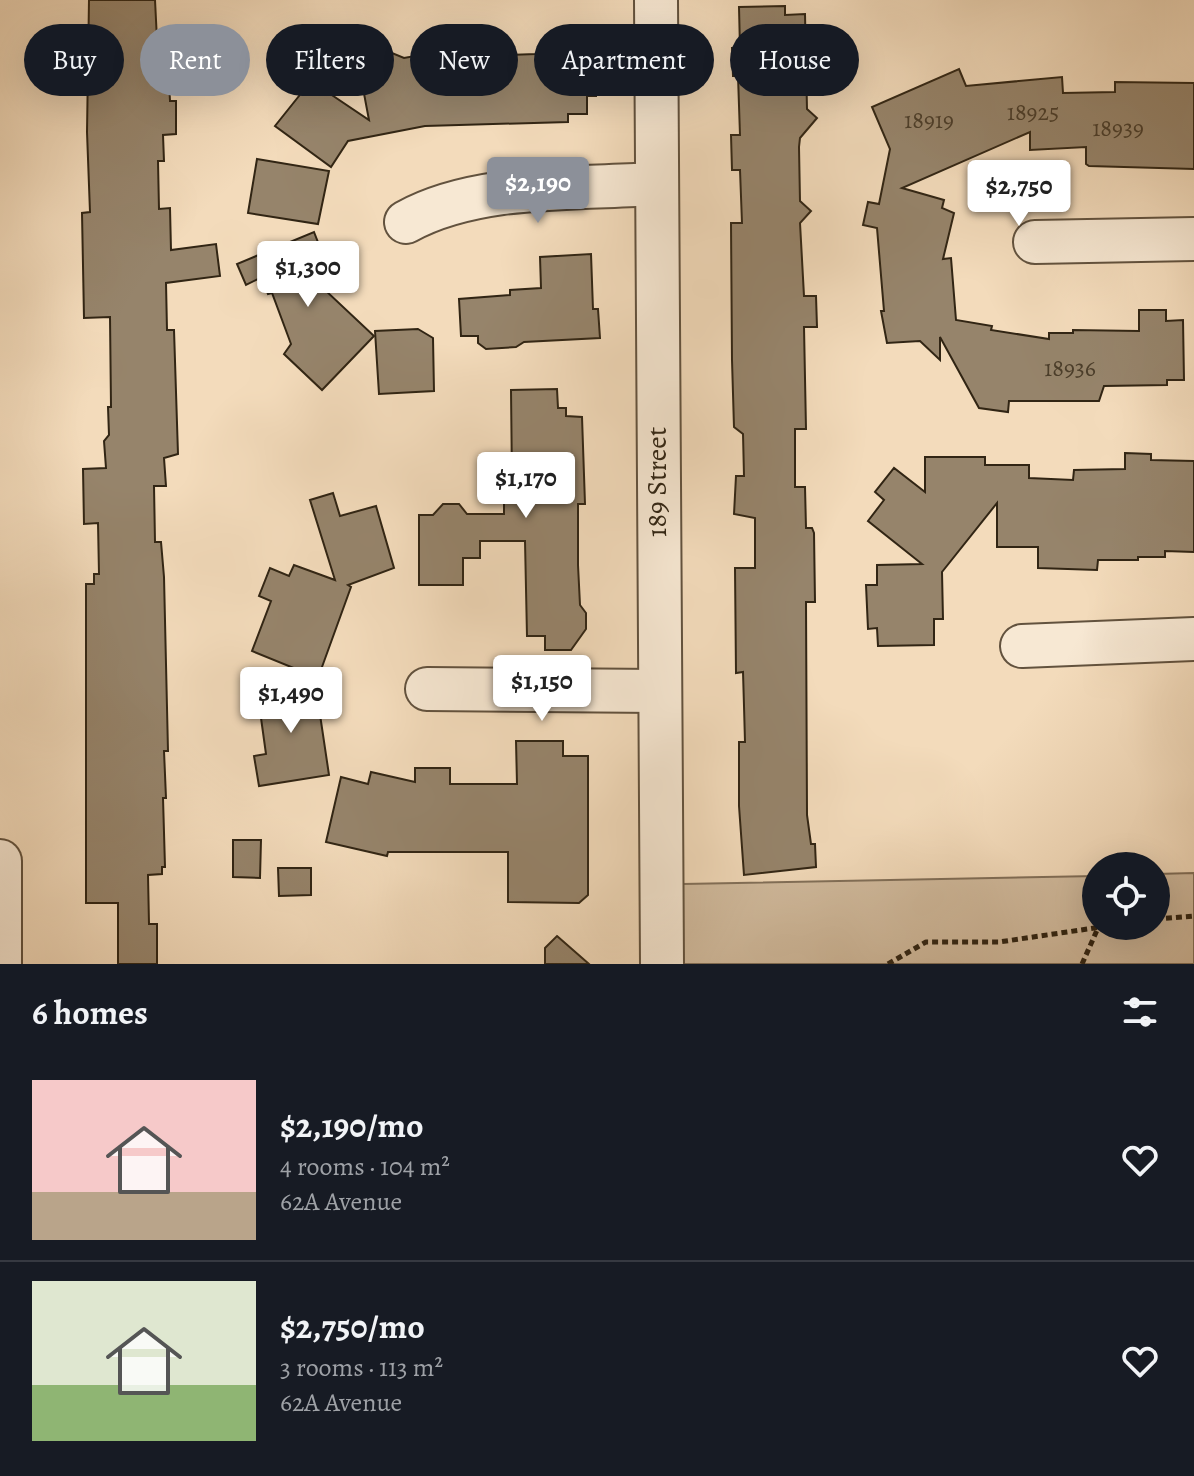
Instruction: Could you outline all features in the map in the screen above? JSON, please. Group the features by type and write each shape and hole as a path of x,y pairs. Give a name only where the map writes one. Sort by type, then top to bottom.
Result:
{"street":[{"name":"189 Street","path":"656,0 662,964"},
{"path":"406,222 432,207 479,196 656,184"},
{"path":"1035,242 1194,239"},
{"path":"1022,646 1194,639"},
{"path":"427,689 658,691"},
{"path":"0,861 0,964"}],"path":[{"path":"1170,918 1194,916"},
{"path":"888,964 926,942 999,942 1082,929"},
{"path":"1082,964 1092,940"}],"shaded area":[{"path":"1194,873 1194,964 683,964 683,884 1082,876 1082,940 1170,940 1170,874"}],"building":[{"path":"89,0 155,0 156,24 140,24 140,96 170,96 170,101 176,101 176,134 163,135 164,161 158,161 159,209 170,208 171,250 216,244 220,276 166,283 167,330 174,330 178,454 164,458 166,486 154,486 155,542 161,542 164,577 168,751 164,751 165,867 162,867 162,874 148,875 149,924 157,924 157,964 118,964 118,903 86,903 86,584 94,584 94,574 99,574 98,523 84,524 83,469 106,468 104,441 109,435 108,407 111,407 110,317 84,318 82,213 90,212 88,96 124,96 124,24 89,24"},
{"path":"785,6 785,15 805,14 805,24 739,24 739,7"},
{"path":"394,54 410,57 410,96 518,96 518,55 534,54 534,96 587,96 587,114 568,114 568,122 425,126 348,141 331,167 275,126 299,96 333,96 369,120 364,96 394,96"},
{"path":"959,69 966,86 1062,77 1063,93 1115,92 1115,82 1194,83 1194,169 1089,166 1086,164 1086,147 1030,150 1030,132 902,188 944,200 942,208 954,213 943,259 951,258 956,320 992,326 991,330 1049,339 1049,333 1073,333 1073,330 1139,331 1139,310 1166,310 1166,321 1183,320 1184,380 1167,380 1167,385 1104,386 1099,401 1009,401 1008,412 979,408 940,337 940,360 920,341 887,343 881,311 884,311 877,228 863,225 868,202 879,204 890,149 872,107"},
{"path":"739,96 807,96 807,109 817,118 800,138 799,147 800,201 811,211 800,223 804,296 816,296 817,327 804,327 806,429 795,429 795,487 805,487 806,528 812,528 814,533 815,602 806,602 807,815 811,844 815,844 816,867 744,875 739,806 739,742 745,742 744,706 743,672 736,673 735,568 755,568 755,518 734,514 736,476 744,476 743,434 734,427 732,360 731,223 742,223 740,170 732,170 731,135 740,135"},
{"path":"257,159 329,171 318,224 248,213"},
{"path":"314,232 328,268 309,275 374,336 322,390 284,354 291,344 272,293 268,294 262,277 246,285 237,264"},
{"path":"591,254 593,309 598,309 600,338 524,342 516,347 486,349 478,343 478,336 461,336 459,299 510,295 510,290 541,288 540,257"},
{"path":"418,329 433,338 434,391 379,394 375,331"},
{"path":"557,389 558,408 566,408 566,416 582,417 585,504 578,504 578,565 580,605 586,613 586,629 571,650 545,650 545,636 527,636 525,541 480,541 480,558 463,558 463,585 419,585 419,515 433,515 443,504 459,504 467,514 504,514 504,480 512,480 511,390"},
{"path":"1125,453 1151,454 1151,460 1194,461 1194,552 1165,551 1165,557 1098,560 1097,570 1038,568 1038,547 997,547 997,503 942,572 943,619 934,619 934,645 878,646 877,628 868,629 866,585 877,585 877,565 922,564 868,521 884,500 875,492 894,468 925,492 925,457 985,457 985,465 1029,465 1029,478 1073,480 1074,470 1125,469"},
{"path":"333,493 340,516 376,506 394,568 348,585 351,587 318,678 252,651 271,601 259,596 270,568 289,576 294,565 335,580 310,500"},
{"path":"315,681 329,775 259,786 254,756 266,754 257,689"},
{"path":"516,741 563,741 563,756 588,756 588,895 579,903 508,902 508,852 388,852 387,856 326,842 341,777 368,784 371,772 415,782 415,768 450,768 450,784 517,784"},
{"path":"233,840 261,840 260,878 233,877"},
{"path":"278,868 311,868 311,895 279,896"},
{"path":"557,936 589,964 545,964 545,948"}]}
